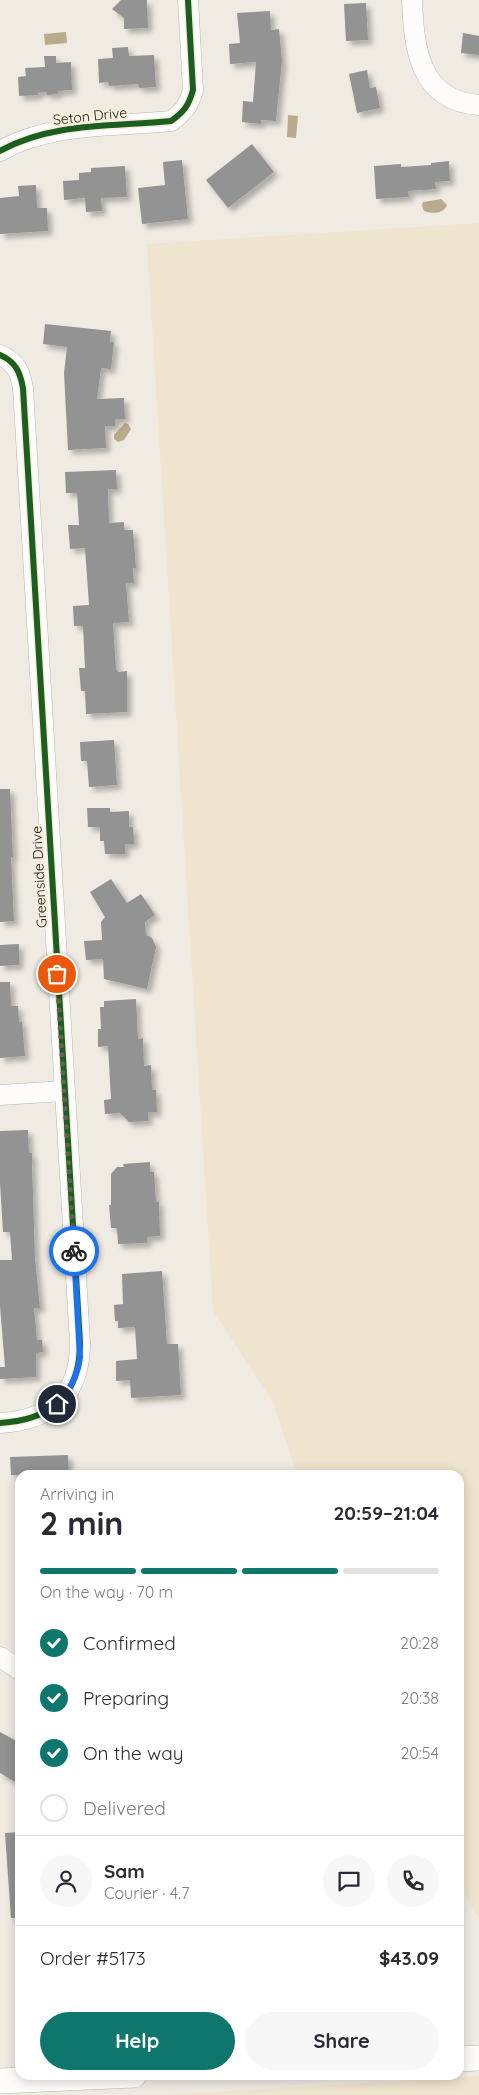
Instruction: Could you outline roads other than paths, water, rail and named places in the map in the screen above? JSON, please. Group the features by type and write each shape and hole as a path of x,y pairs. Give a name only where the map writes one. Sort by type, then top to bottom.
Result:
{"main road":[{"path":"464,2059 479,2058"},
{"path":"4,2083 53,2080"}],"street":[{"name":"Seton Drive","path":"0,151 37,135 64,129 170,120 183,112 190,103 193,90 188,0"},
{"path":"412,0 414,37 422,68 436,87 447,95 459,101 479,105"},
{"name":"Greenside Drive","path":"0,1423 29,1419 46,1412 57,1404 70,1388 78,1372 80,1358 22,388 17,367 6,358"},
{"path":"0,1095 64,1091"},
{"path":"0,1657 15,1667"}]}
